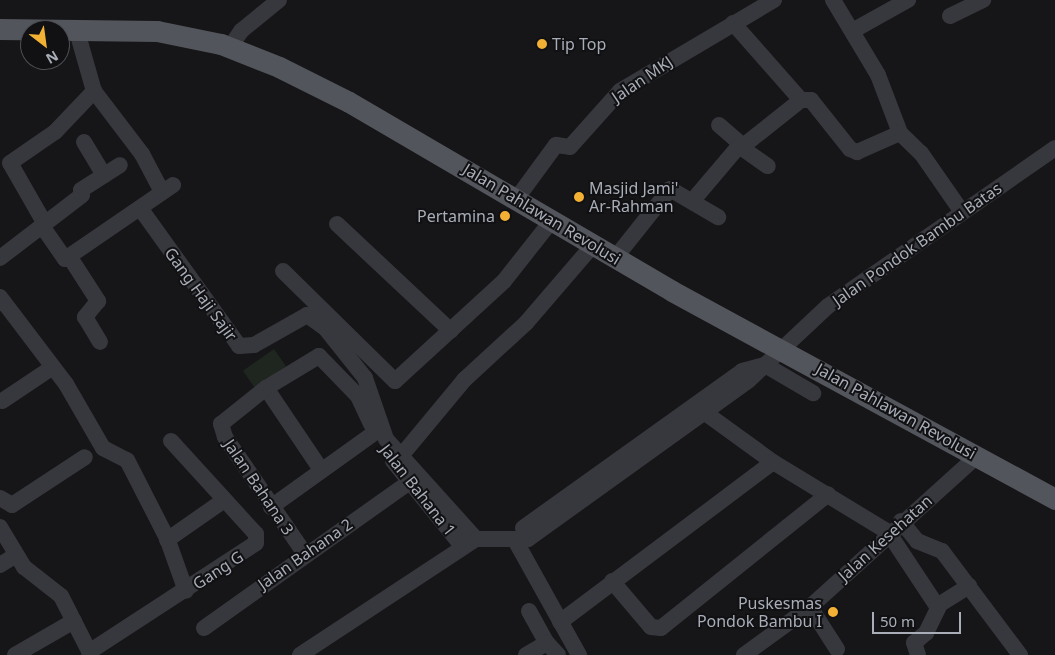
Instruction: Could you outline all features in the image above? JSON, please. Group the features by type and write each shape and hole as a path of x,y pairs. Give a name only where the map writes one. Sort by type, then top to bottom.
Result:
{"main road":[{"name":"Jalan Pahlawan Revolusi","path":"0,29 76,28 157,31 230,47 349,102 553,219 615,258 785,349 1055,499"}],"street":[{"path":"230,47 241,31 279,0"},
{"name":"Jalan MKJ","path":"517,198 556,145 570,147 614,96 773,0"},
{"path":"833,0 854,30 878,75 900,133 921,153 962,212"},
{"path":"854,30 908,0"},
{"path":"950,16 983,0"},
{"path":"733,23 801,100"},
{"path":"76,28 94,91 167,189 64,259 10,163 55,132 94,91"},
{"path":"694,199 737,147 743,146 801,100 812,100 854,152 900,133"},
{"path":"718,125 768,166"},
{"path":"84,142 104,175"},
{"name":"Jalan Pondok Bambu Batas","path":"515,540 528,539 632,457 785,349 828,306 1055,148"},
{"path":"0,258 44,225 104,175 120,165"},
{"path":"615,258 670,189 694,199 718,217"},
{"name":"Gang Haji Sajir","path":"140,208 239,346 254,345 307,315 326,329 365,378 375,397 383,433 470,543"},
{"path":"283,272 389,379 402,377 504,281 553,219"},
{"path":"337,224 451,331"},
{"path":"400,456 464,380 526,323 594,244"},
{"path":"69,256 98,301 85,317 100,342"},
{"path":"0,297 53,367 103,448 127,460 167,540 186,591"},
{"name":"Jalan Bahana 1","path":"226,418 266,388 312,358 325,358 365,405 374,433 408,482 470,543"},
{"path":"765,364 813,393"},
{"path":"1,401 53,367"},
{"path":"266,388 320,468"},
{"path":"700,409 773,462 888,532 939,606"},
{"name":"Jalan Bahana 3","path":"226,418 221,430 224,437 305,554"},
{"path":"271,507 320,468 374,433"},
{"name":"Gang G","path":"90,653 256,543 256,534 171,441"},
{"name":"Jalan Kesehatan","path":"744,655 810,606 901,520 977,456"},
{"path":"0,498 12,505 85,457"},
{"path":"560,622 612,581 773,462"},
{"name":"Jalan Bahana 2","path":"204,628 408,482"},
{"path":"612,581 650,628 661,628 828,494"},
{"path":"167,540 224,500"},
{"path":"901,520 917,541 937,546 1020,655"},
{"path":"0,527 16,556 31,574 55,589 90,653"},
{"path":"300,655 470,543 515,540 578,655"},
{"path":"0,565 16,556"},
{"path":"918,655 914,643 926,633 939,606 969,586"},
{"path":"810,606 837,648"},
{"path":"526,655 552,649 529,611"},
{"path":"15,655 74,621"}],"shaded area":[{"path":"274,349 286,366 255,388 243,371"}],"place":[{"name":"Tip Top","path":"542,44"},
{"name":"Masjid Jami' Ar-Rahman","path":"579,197"},
{"name":"Pertamina","path":"505,216"},
{"name":"Puskesmas Pondok Bambu I","path":"833,612"}]}
